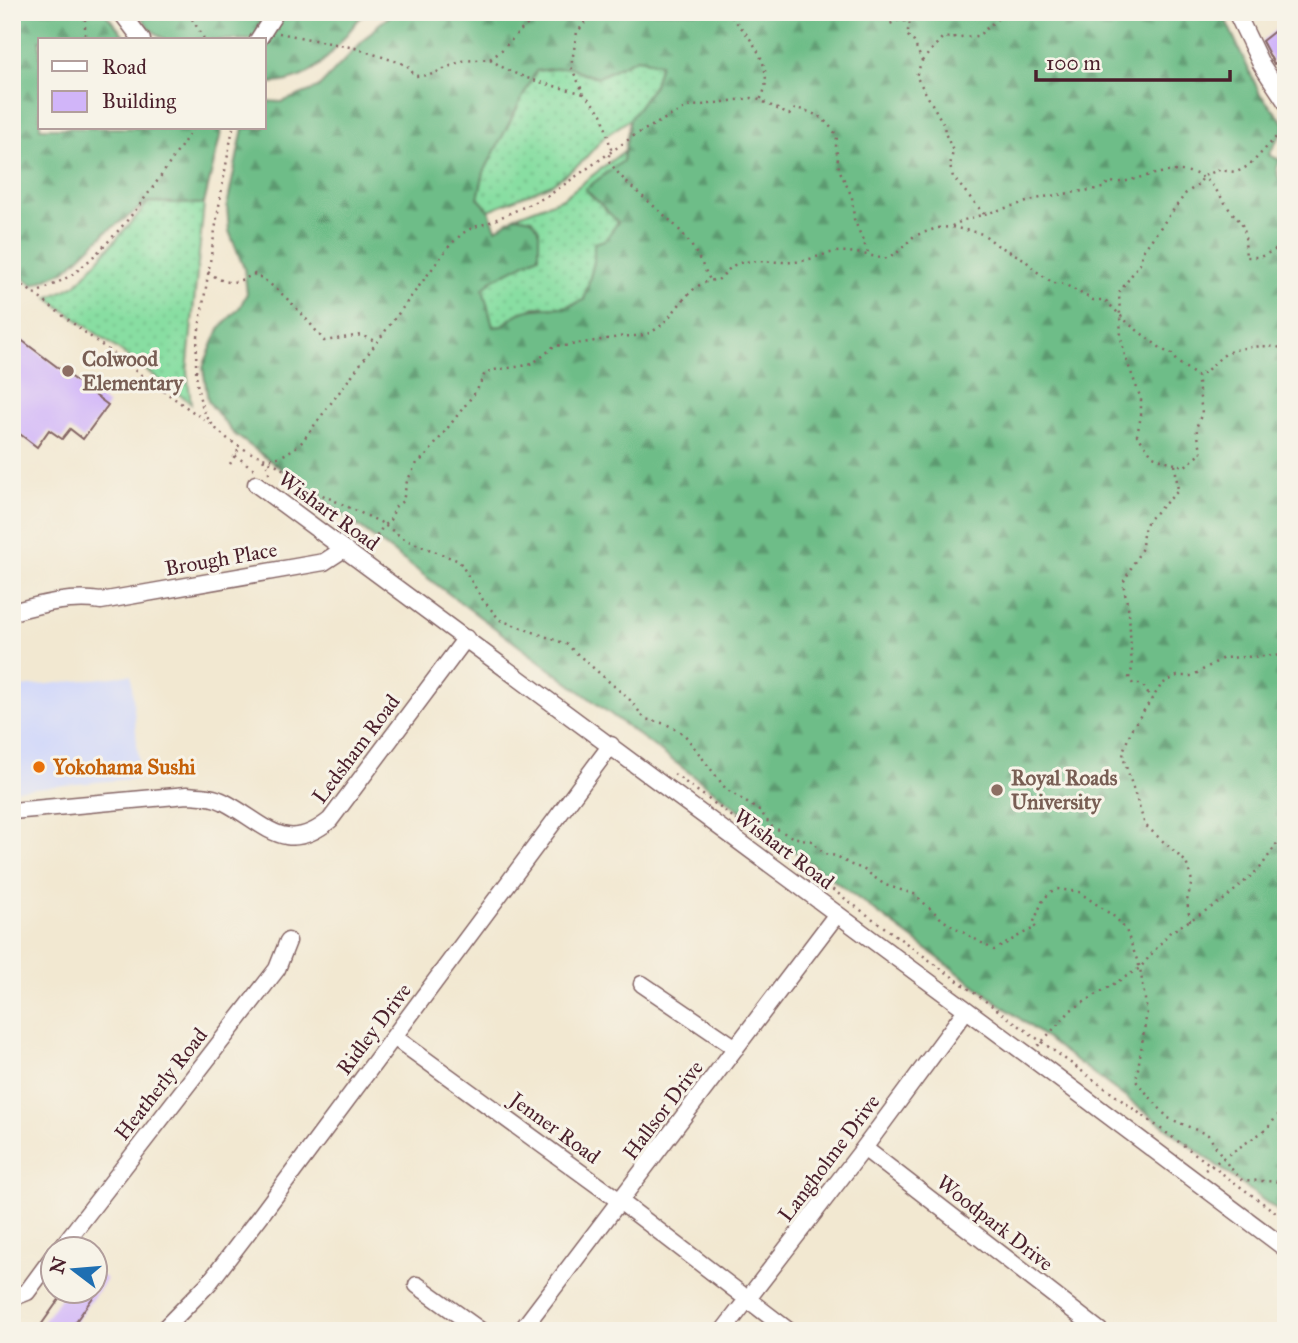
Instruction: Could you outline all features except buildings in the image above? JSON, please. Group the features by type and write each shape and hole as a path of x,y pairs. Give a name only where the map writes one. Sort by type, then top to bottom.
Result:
{"street":[{"path":"121,12 140,38"},
{"path":"1236,12 1261,64 1286,102"},
{"name":"Wishart Road","path":"261,478 344,549 1286,1249"},
{"name":"Brough Place","path":"12,611 86,598 101,601 324,562 344,549"},
{"name":"Ledsham Road","path":"12,811 187,795 223,801 272,832 288,838 317,831 330,820 466,638"},
{"name":"Ridley Drive","path":"162,1331 209,1283 611,745"},
{"name":"Hallsor Drive","path":"521,1331 837,914"},
{"name":"Heatherly Road","path":"72,1234 277,969 288,941"},
{"path":"642,984 736,1048"},
{"name":"Langholme Drive","path":"723,1331 966,1010"},
{"name":"Jenner Road","path":"394,1037 621,1202 789,1331"},
{"name":"Woodpark Drive","path":"864,1147 1100,1331"},
{"path":"12,1298 27,1292 38,1277"},
{"path":"416,1285 481,1331"}],"path":[{"path":"85,12 85,38"},
{"path":"192,12 192,19 204,38"},
{"path":"267,26 270,32 355,47 407,65 415,76 430,75 462,61 490,59 501,52 528,24 550,15 569,12 586,23"},
{"path":"595,12 577,32 571,67 584,94 602,114 610,152 608,159 616,173 682,233 698,255 710,280"},
{"path":"727,12 744,30 763,61 766,74 761,100"},
{"path":"884,12 890,24 904,20 910,22 907,35 914,42 922,61"},
{"path":"984,214 953,177 950,166 953,151 944,125 916,76 922,61 942,38 978,36 1005,12"},
{"path":"490,59 503,69 537,83 584,94"},
{"path":"263,458 282,457 301,443 450,245 463,233 548,196 635,135 687,107 752,98 789,115 796,108 827,121 837,136 839,169 852,197 854,219 869,255"},
{"path":"950,227 1044,197 1102,188 1109,182 1121,184 1146,176 1177,171 1204,176 1218,170 1237,172 1250,165 1278,135 1286,119"},
{"path":"34,294 75,272 117,233 192,130"},
{"path":"213,426 203,410 199,395 197,361 208,272 233,130"},
{"path":"1204,176 1219,191 1243,227 1246,257 1260,257 1281,247 1286,248"},
{"path":"360,560 384,524 390,520 396,506 403,500 407,481 418,463 477,390 485,373 497,368 527,365 541,358 555,345 565,346 622,336 636,337 652,332 668,318 685,296 710,280 718,280 740,263 808,260 838,251 884,259 897,253 914,236 937,228 950,227 983,234 997,245 1024,259 1053,283 1064,284 1093,300 1105,300 1120,313 1129,324 1172,354 1176,361 1197,376 1202,413 1196,428 1202,453 1185,466 1153,456 1137,435 1141,400 1125,356 1120,313 1119,293 1140,263 1143,251 1186,193 1199,185 1204,176"},
{"path":"208,272 223,282 237,282 255,274 270,283 307,318 324,341 361,335 377,342"},
{"path":"12,277 240,447 277,465 314,491 384,524 406,540 459,561 483,600 500,620 566,644 630,700 645,719 666,724 684,734 726,789 761,811 771,826 792,837 812,841 824,854 837,856 863,869 885,885 914,894 944,921 995,950 1013,941 1020,933 1036,928 1033,925 1042,902 1050,892 1057,889 1079,892 1116,918 1126,930 1140,968 1147,1012 1136,1081 1168,1118 1208,1135 1228,1166 1242,1180 1286,1182"},
{"path":"1197,376 1208,371 1226,353 1253,347 1286,349"},
{"path":"230,464 240,447"},
{"path":"235,455 261,478 269,469 263,458"},
{"path":"1152,700 1142,684 1133,684 1129,678 1132,669 1129,612 1123,583 1142,548 1143,533 1148,520 1178,491 1175,464"},
{"path":"1190,920 1187,901 1192,881 1186,862 1145,825 1123,757 1124,749 1132,728 1162,684 1177,676 1192,676 1223,658 1286,655"},
{"path":"664,767 1286,1220"},
{"path":"1029,1056 1071,1010 1140,968 1170,933 1225,899 1261,867 1286,830"},
{"path":"1195,1181 1210,1165 1267,1129 1277,1115 1286,1110"}],"shaded area":[{"path":"131,675 140,778 12,790 12,688"}],"green space":[{"path":"12,12 104,12 126,38 38,38 38,130 222,130 204,204 149,202 106,232 66,270 33,285 12,269"},
{"path":"138,12 367,12 330,55 309,73 281,82 266,83 266,38 163,38 150,29"},
{"name":"Royal Roads University","path":"395,12 1222,12 1260,94 1286,125 1269,155 1280,160 1278,177 1286,182 1286,1217 233,433 208,401 203,367 219,329 240,307 247,293 244,268 229,231 227,206 243,130 266,130 266,101 282,102 318,88 378,25","holes":["637,58 660,64 654,85 630,119 623,161 585,189 618,222 605,240 594,243 594,262 584,300 567,306 523,312 503,326 493,327 483,289 492,280 539,256 539,230 532,219 516,216 496,229 489,210 478,198 484,172 536,71 571,67 583,74 599,77"]},
{"path":"637,58 660,63 654,85 630,119 604,137 581,163 552,184 489,210 478,198 484,172 536,71 571,66 583,74 599,77"},
{"path":"624,151 623,161 586,189 619,222 605,241 594,243 594,262 584,300 564,307 534,307 503,326 493,327 483,289 492,280 536,257 532,219 516,216 563,198"},
{"path":"149,202 204,204 187,372 191,403 48,298 76,285"}],"place":[{"name":"Colwood Elementary","path":"68,371"},
{"name":"Yokohama Sushi","path":"39,767"},
{"name":"Royal Roads University","path":"997,790"}]}
